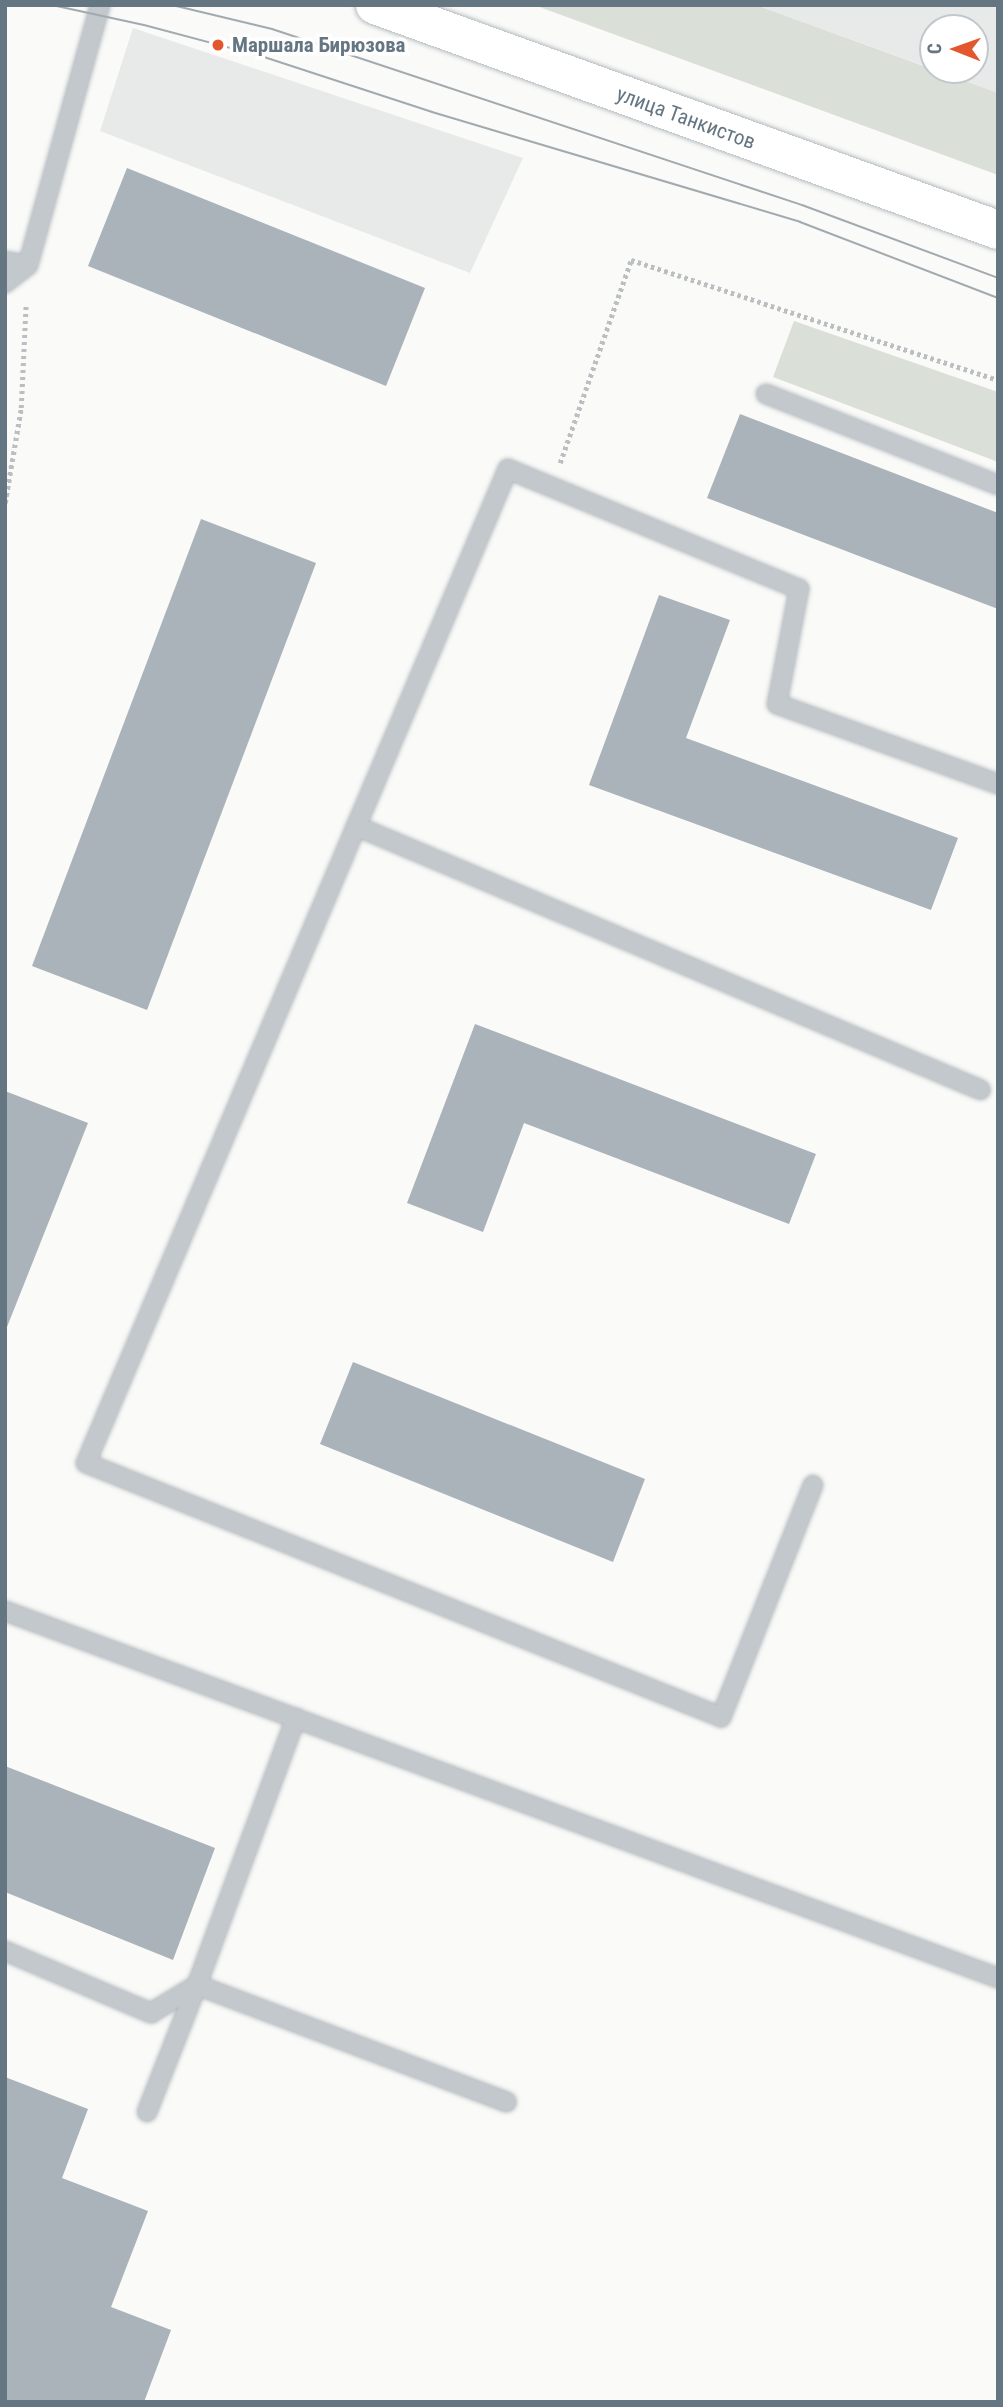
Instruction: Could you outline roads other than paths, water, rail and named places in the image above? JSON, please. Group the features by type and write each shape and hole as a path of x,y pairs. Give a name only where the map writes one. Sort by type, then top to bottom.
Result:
{"main road":[{"name":"улица Танкистов","path":"375,5 998,230"}],"lane":[{"path":"5,283 28,265 100,5"},
{"path":"5,261 28,265"},
{"path":"766,394 998,485"},
{"path":"813,1485 721,1717 86,1463 508,469 799,589 777,704 998,784"},
{"path":"356,826 981,1090"},
{"path":"5,1611 998,1978"},
{"path":"146,2112 197,1985 296,1718"},
{"path":"5,1951 151,2013 197,1985"},
{"path":"197,1985 507,2102"}],"tram line":[{"path":"52,5 144,25 264,57 432,112 800,222 998,298"},
{"path":"172,5 272,29 802,205 998,278"}],"place":[{"name":"Маршала Бирюзова","path":"218,45"}]}
